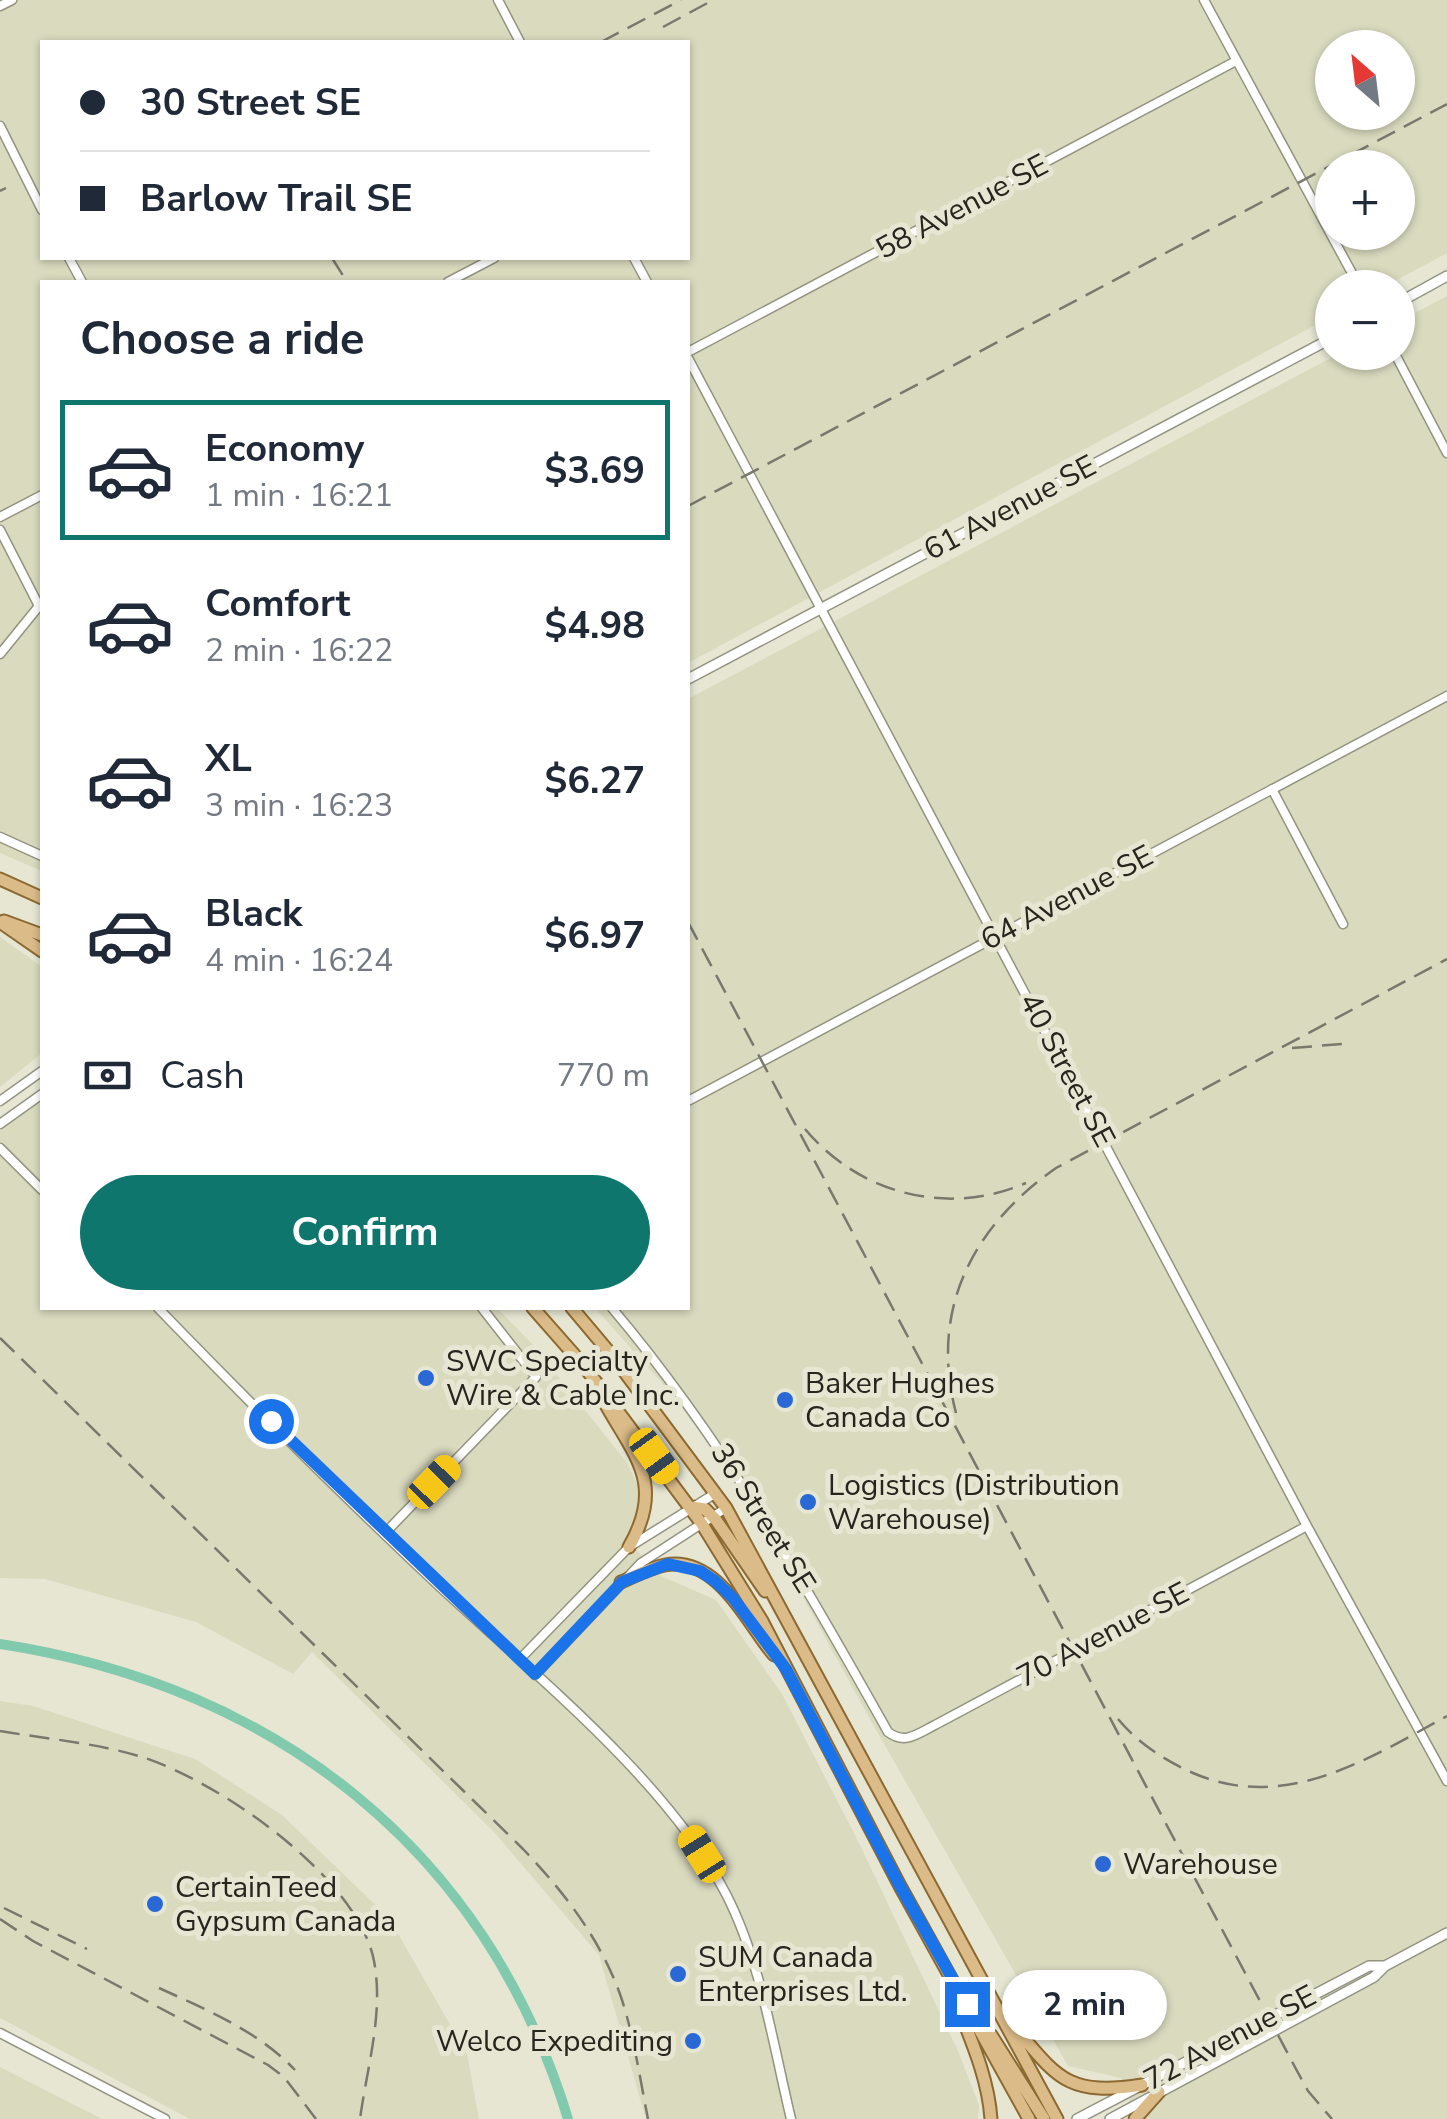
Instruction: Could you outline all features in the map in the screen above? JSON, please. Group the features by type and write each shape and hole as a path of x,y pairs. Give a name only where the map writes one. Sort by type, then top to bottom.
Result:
{"main road":[{"path":"0,879 40,897"},
{"path":"0,921 40,931"},
{"path":"0,921 40,950"},
{"path":"535,1310 788,1622"},
{"path":"574,1310 726,1508 1057,2119"},
{"path":"584,1366 634,1452 648,1492 645,1517 629,1547"},
{"path":"708,1520 1029,2119"},
{"path":"622,1582 668,1564 700,1571 733,1598 786,1669"},
{"path":"938,1954 990,2098 991,2119"},
{"path":"967,2004 1044,2119"},
{"path":"995,2004 1066,2081 1100,2090 1142,2085"},
{"path":"1135,2119 1160,2092"}],"street":[{"path":"0,6 12,0"},
{"path":"498,0 519,40"},
{"path":"1204,0 1350,270"},
{"name":"58 Avenue SE","path":"690,354 1236,61"},
{"path":"0,126 40,206"},
{"path":"452,280 490,260"},
{"path":"1415,294 1447,276"},
{"name":"61 Avenue SE","path":"690,677 1315,347"},
{"name":"40 Street SE","path":"690,359 1307,1526 1447,1782"},
{"path":"1404,370 1447,452"},
{"path":"0,518 40,496"},
{"path":"0,530 38,606 0,654"},
{"name":"64 Avenue SE","path":"690,1100 1447,696"},
{"path":"1272,789 1344,924"},
{"path":"0,837 40,855"},
{"path":"0,1101 40,1072"},
{"path":"0,1124 40,1095"},
{"path":"0,1148 40,1188"},
{"path":"160,1310 384,1532 520,1659 686,1828 725,1892 747,1940 790,2119"},
{"path":"384,1532 536,1377 484,1310"},
{"name":"36 Street SE","path":"614,1310 667,1372 712,1436 806,1586 888,1732 898,1740"},
{"path":"520,1659 629,1547 716,1492"},
{"path":"535,1674 641,1563 726,1508"},
{"name":"70 Avenue SE","path":"898,1740 934,1725 1307,1526"},
{"name":"72 Avenue SE","path":"1110,2119 1447,1934"},
{"name":"72 Avenue SE","path":"1077,2119 1369,1966 1386,1966"},
{"path":"0,2033 165,2119"}],"shaded area":[{"path":"0,0 1447,0 1447,253 1415,270 1315,270 1315,325 690,662 690,280 40,280 40,870 0,853"},
{"path":"1447,296 1447,2119 1136,2119 1121,2078 1068,2066 744,1490 669,1391 597,1310 690,1310 690,698 1315,366 1315,370 1415,370 1415,313"},
{"path":"0,937 40,966 40,1055 0,1087"},
{"path":"40,1101 40,1310 499,1310 536,1348 627,1463 645,1501 625,1537 661,1576 716,1600 782,1694 858,1841 958,2051 979,2105 978,2119 646,2119 599,1955 494,1832 312,1652 293,1674 196,1622 45,1579 0,1578 0,1131"},
{"path":"0,1701 33,1706 195,1759 282,1815 389,1918 467,2054 479,2119 190,2119 0,2018"},
{"path":"0,2067 102,2119 0,2119"}],"waterway":[{"path":"0,1644 100,1665 193,1698 279,1742 356,1796 425,1861 483,1937 531,2023 568,2119"}],"railway":[{"path":"605,40 681,0"},
{"path":"663,27 713,0"},
{"path":"690,505 1447,104"},
{"path":"0,191 6,188"},
{"path":"333,260 346,280"},
{"path":"690,926 1296,2069 1308,2091 1332,2119"},
{"path":"956,1413 948,1340 964,1274 980,1244 1026,1191 1056,1168 1447,959"},
{"path":"1292,1048 1342,1044"},
{"path":"805,1129 851,1170 906,1193 966,1198 1026,1183"},
{"path":"0,1338 523,1849 553,1883 580,1918 613,1976 630,2027 648,2119"},
{"path":"1118,1719 1143,1743 1182,1768 1227,1784 1260,1787 1325,1776 1387,1749 1447,1716"},
{"path":"0,1731 107,1748 174,1769 245,1810 314,1866 342,1897 363,1929 374,1961 376,2020 360,2119"},
{"path":"4,1908 87,1949"},
{"path":"0,1919 33,1941 268,2065 284,2077 316,2119"},
{"path":"159,1988 248,2033 295,2070"}],"place":[{"name":"SWC Specialty Wire & Cable Inc.","path":"426,1378"},
{"name":"Baker Hughes Canada Co","path":"785,1400"},
{"name":"Logistics (Distribution Warehouse)","path":"808,1502"},
{"name":"Warehouse","path":"1103,1864"},
{"name":"CertainTeed Gypsum Canada","path":"155,1904"},
{"name":"SUM Canada Enterprises Ltd.","path":"678,1974"},
{"name":"Welco Expediting","path":"693,2041"}],"route":[{"path":"271,1421 535,1674 622,1582 668,1564 700,1571 715,1581 733,1598 786,1669 967,2004"}]}
